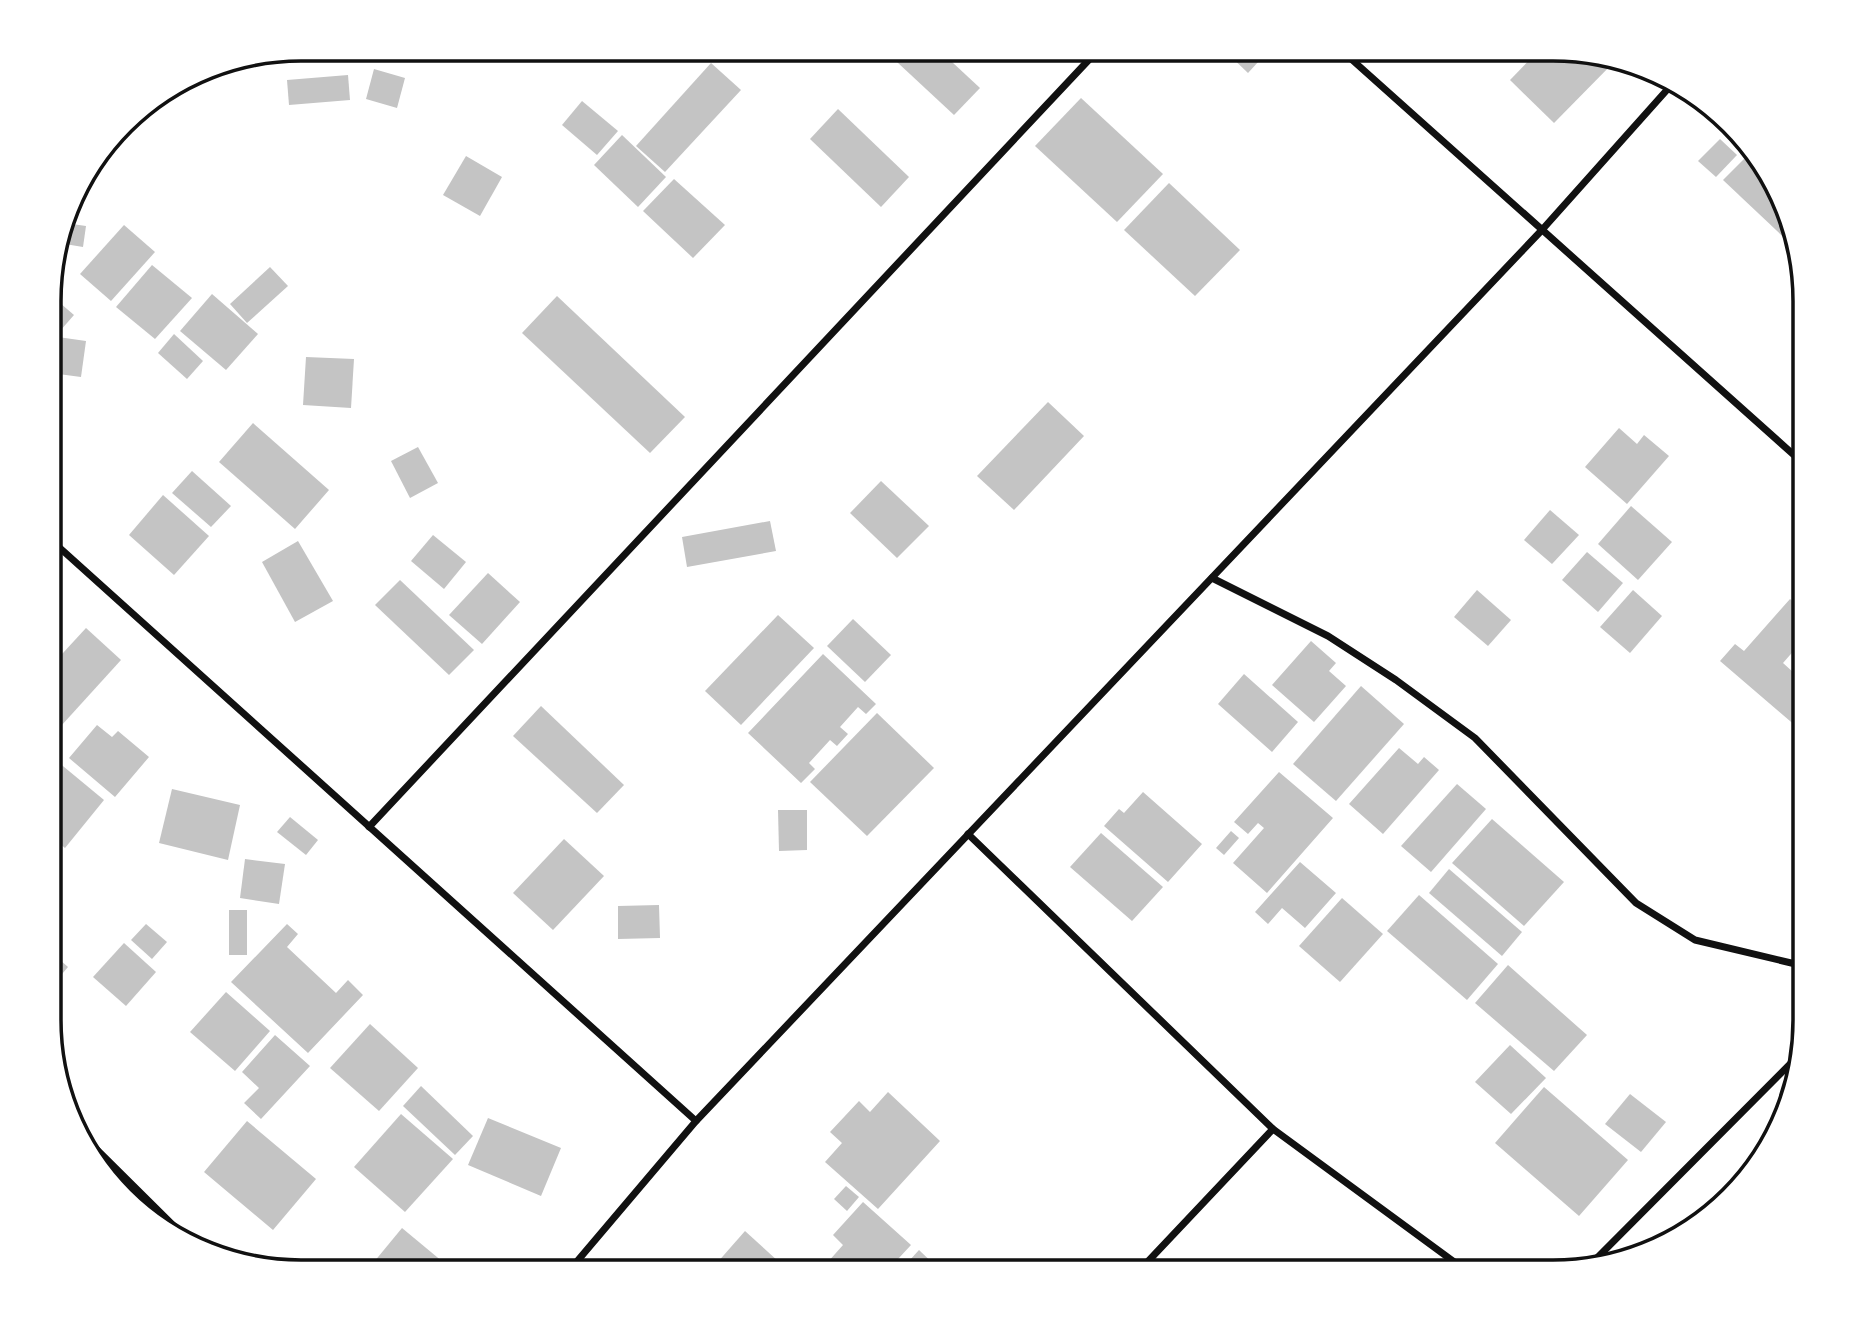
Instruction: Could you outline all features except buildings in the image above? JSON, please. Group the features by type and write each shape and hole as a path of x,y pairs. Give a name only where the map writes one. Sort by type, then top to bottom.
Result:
{"street":[{"path":"369,827 1087,62"},
{"path":"1354,62 1792,453"},
{"path":"579,1259 695,1121 1541,231 1667,90"},
{"path":"61,549 695,1121"},
{"path":"1212,578 1328,636 1396,680 1475,738 1636,902 1695,940 1792,963"},
{"path":"968,834 1273,1129 1452,1260"},
{"path":"1600,1255 1788,1066"},
{"path":"1150,1260 1273,1129"},
{"path":"108,1160 164,1216"}]}
